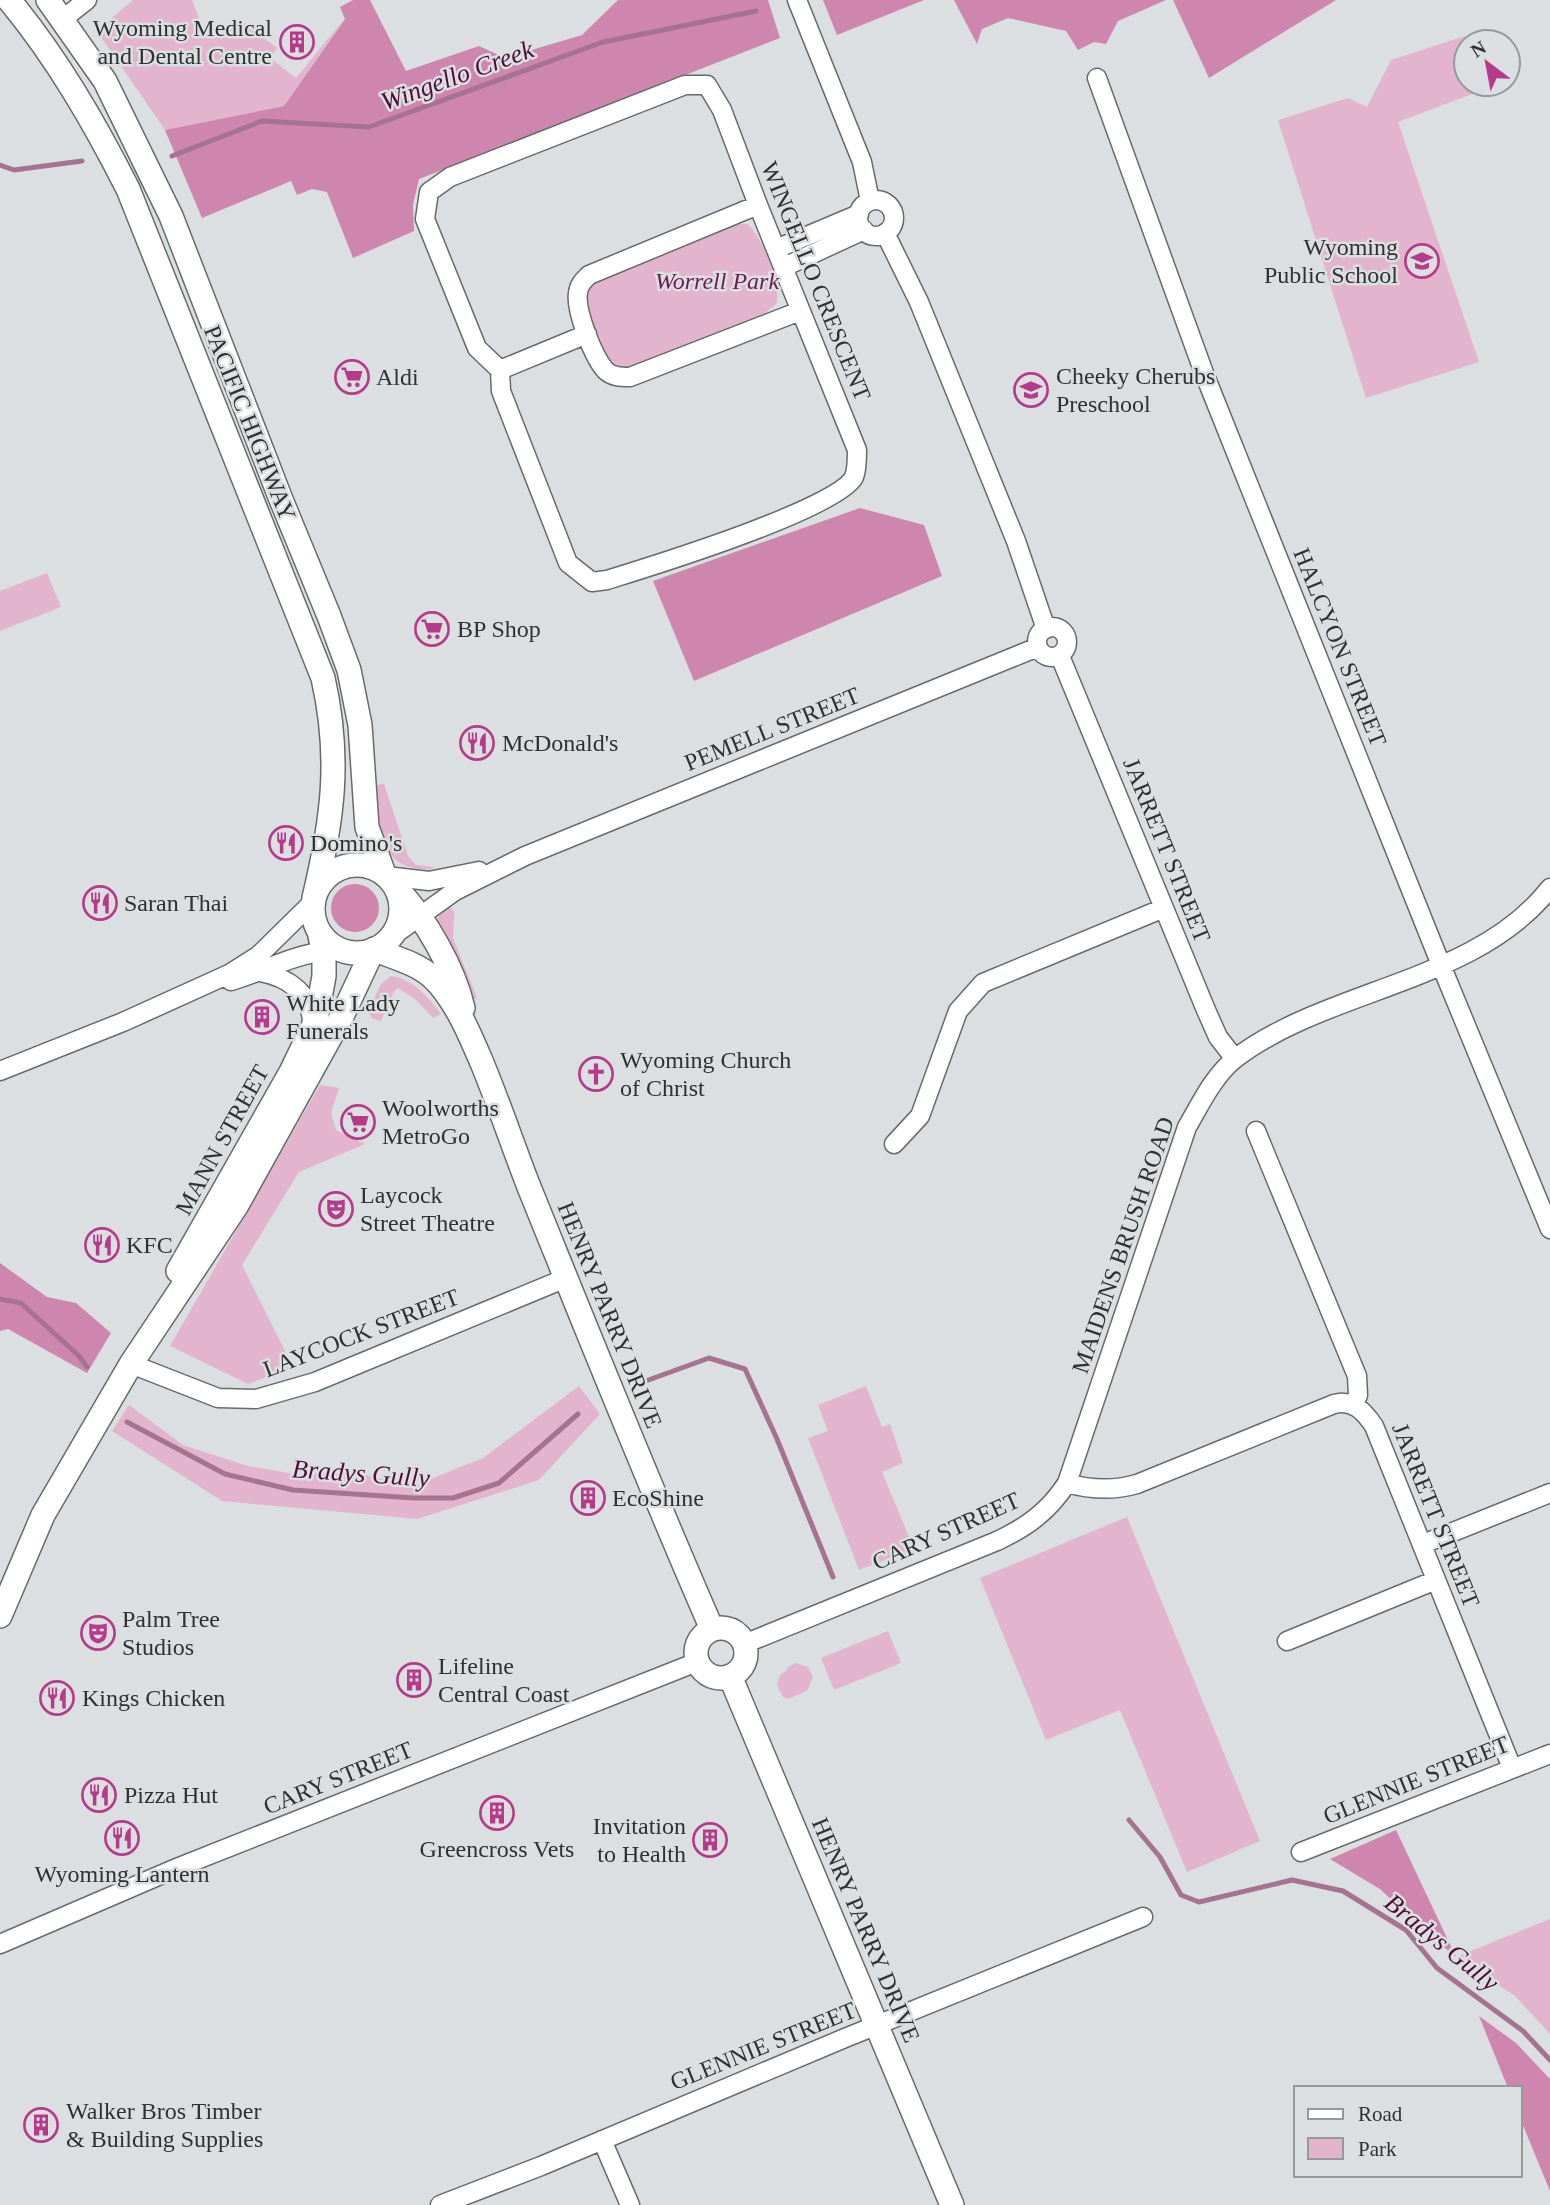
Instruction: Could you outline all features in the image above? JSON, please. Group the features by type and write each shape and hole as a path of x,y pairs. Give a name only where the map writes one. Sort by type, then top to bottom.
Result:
{"main road":[{"name":"PACIFIC HIGHWAY","path":"9,0 43,43 77,96 128,189 323,678 332,723 333,790 328,836 314,900"},
{"name":"PACIFIC HIGHWAY","path":"48,0 105,81 171,216 345,659 360,724 367,827 389,879"},
{"path":"63,19 57,28 59,38 113,132 128,189"},
{"path":"364,865 389,879 401,909 399,924 380,945 359,953 329,944 314,920 314,900 325,879 343,867 364,865"},
{"name":"HENRY PARRY DRIVE","path":"389,879 420,915 456,981 463,1018"},
{"name":"MANN STREET","path":"131,1364 155,1311 291,1072 312,1028 322,997 329,944"},
{"name":"HENRY PARRY DRIVE","path":"380,945 424,970 463,1018 566,1278 712,1629"},
{"name":"MANN STREET","path":"0,1614 43,1515 131,1364 237,1205 380,945"},
{"path":"712,1629 734,1632 744,1644 745,1659 737,1672 730,1676 715,1678 707,1674 697,1662 696,1647 705,1633 712,1629"},
{"name":"HENRY PARRY DRIVE","path":"730,1676 952,2205"}],"street":[{"path":"63,19 87,0"},
{"path":"783,267 864,215 885,202 892,210 894,221 885,233 876,235 864,215 862,162 797,0"},
{"name":"HALCYON STREET","path":"1097,78 1204,373 1550,1230"},
{"name":"WINGELLO CRESCENT","path":"685,85 707,85 722,110 758,205 857,450 854,477 836,494 734,539 607,580 592,582 568,563 501,391 500,370 477,348 425,219 429,192 450,177 685,85"},
{"path":"758,205 589,275 581,283 577,294 579,313 587,334 606,371 617,377 631,377 800,312"},
{"path":"776,249 864,215"},
{"path":"885,233 919,302 1007,517 1045,629"},
{"path":"500,370 587,334"},
{"path":"1056,627 1067,638 1067,648 1060,656 1047,657 1038,648 1037,639 1045,629 1056,627"},
{"name":"PEMELL STREET","path":"380,945 455,891 525,856 1038,648"},
{"name":"JARRETT STREET","path":"1060,656 1206,1010 1219,1037 1235,1059"},
{"name":"PEMELL STREET","path":"389,879 441,880 525,856"},
{"name":"MAIDENS BRUSH ROAD","path":"1067,1483 1187,1127 1209,1088 1235,1059 1266,1039 1441,965 1504,931 1536,906 1550,888"},
{"path":"0,1072 229,974 260,955 314,900"},
{"path":"894,1144 920,1116 958,1011 983,983 1164,908"},
{"path":"194,991 260,972 329,944"},
{"path":"260,972 281,977 300,990 309,1006 312,1028"},
{"path":"1067,1483 1080,1487 1118,1489 1137,1484 1334,1404 1346,1403 1354,1406 1358,1395 1357,1376 1256,1131"},
{"name":"LAYCOCK STREET","path":"131,1364 218,1398 256,1399 315,1382 566,1278"},
{"name":"JARRETT STREET","path":"1354,1406 1367,1415 1374,1426 1512,1768"},
{"name":"CARY STREET","path":"744,1644 1020,1531 1055,1502 1067,1483"},
{"path":"1423,1544 1550,1493"},
{"path":"1287,1641 1436,1580"},
{"name":"CARY STREET","path":"0,1944 179,1867 697,1662"},
{"name":"GLENNIE STREET","path":"1301,1852 1512,1768 1548,1760"},
{"name":"GLENNIE STREET","path":"440,2205 1143,1917"},
{"path":"602,2140 630,2205"}],"green space":[{"path":"133,0 192,0 206,36 242,21 277,48 270,58 296,78 345,18 284,106 165,130 97,31"},
{"path":"1452,40 1452,98 1461,98 1398,122 1479,362 1366,398 1278,120 1348,98 1367,107 1391,60"},
{"name":"Worrell Park","path":"730,224 748,224 760,241 770,261 776,283 777,303 764,314 630,367 616,366 607,357 584,302 587,290 595,280"},
{"path":"47,573 61,607 0,631 0,591"},
{"path":"384,784 408,856 416,865 433,867 432,869 414,868 401,863 391,855 384,844 380,831 376,786"},
{"path":"449,906 454,912 453,938 477,998 474,999 436,922 440,913"},
{"path":"391,976 413,985 441,1014 433,1018 415,999 398,988 394,991 381,1021 372,1018 368,1011 381,984"},
{"path":"320,1085 339,1088 331,1113 336,1130 365,1144 299,1172 242,1265 293,1367 248,1384 170,1346"},
{"path":"579,1386 600,1414 539,1480 417,1519 222,1501 112,1431 129,1405 183,1445 248,1466 294,1474 352,1472 413,1486 483,1458"},
{"path":"866,1386 882,1427 890,1424 903,1463 882,1472 914,1549 859,1570 808,1438 828,1431 818,1405"},
{"path":"1127,1517 1260,1841 1187,1872 1120,1710 1046,1740 980,1578"},
{"path":"888,1631 901,1663 834,1690 821,1658"},
{"path":"796,1663 808,1667 813,1677 807,1691 788,1699 783,1697 777,1685 780,1675"},
{"path":"1550,1919 1550,2034 1515,1996 1456,1957"}],"shaded area":[{"path":"353,0 370,0 406,71 479,46 505,58 582,35 618,0 768,0 780,38 419,179 413,205 414,231 353,258 327,192 312,189 297,195 291,181 202,218 165,130 284,106 345,19 340,7"},
{"path":"823,0 924,0 837,35"},
{"path":"954,0 1166,0 1118,21 1106,44 1094,42 1078,50 1066,31 1008,18 982,29 977,44"},
{"path":"1173,0 1336,0 1209,78"},
{"path":"860,508 924,525 942,576 694,681 653,581"},
{"path":"355,884 372,891 379,908 372,925 355,932 338,925 331,908 338,891"},
{"path":"0,1263 47,1297 76,1303 111,1333 87,1373 8,1329 0,1331"},
{"path":"1396,1830 1456,1957 1380,1889 1330,1859"},
{"path":"1479,2016 1516,2043 1550,2079 1550,2191 1522,2123 1522,2086 1507,2086"}],"waterway":[{"name":"Wingello Creek","path":"172,156 262,121 369,127 603,42 756,11"},
{"name":"Wingello Creek","path":"0,165 14,170 82,161"},
{"name":"Bradys Gully","path":"0,1299 21,1303 79,1356 87,1367"},
{"name":"Bradys Gully","path":"643,1382 709,1358 745,1369 777,1439 833,1577"},
{"name":"Bradys Gully","path":"127,1422 225,1474 293,1490 453,1498 499,1483 578,1414"},
{"name":"Bradys Gully","path":"1129,1820 1160,1857 1181,1895 1199,1902 1292,1880 1343,1891 1406,1930 1437,1968 1523,2031 1550,2060"}],"place":[{"name":"Wyoming Medical and Dental Centre","path":"297,42"},
{"name":"Wyoming Public School","path":"1422,261"},
{"name":"Aldi","path":"352,377"},
{"name":"Cheeky Cherubs Preschool","path":"1031,390"},
{"name":"BP Shop","path":"432,629"},
{"name":"McDonald's","path":"477,743"},
{"name":"Domino's","path":"286,843"},
{"name":"Saran Thai","path":"100,903"},
{"name":"White Lady Funerals","path":"262,1017"},
{"name":"Wyoming Church of Christ","path":"596,1074"},
{"name":"Woolworths MetroGo","path":"358,1122"},
{"name":"Laycock Street Theatre","path":"336,1209"},
{"name":"KFC","path":"102,1245"},
{"name":"EcoShine","path":"588,1498"},
{"name":"Palm Tree Studios","path":"98,1633"},
{"name":"Lifeline Central Coast","path":"414,1680"},
{"name":"Kings Chicken","path":"57,1698"},
{"name":"Pizza Hut","path":"99,1795"},
{"name":"Greencross Vets","path":"497,1813"},
{"name":"Wyoming Lantern","path":"122,1838"},
{"name":"Invitation to Health","path":"710,1840"},
{"name":"Walker Bros Timber & Building Supplies","path":"41,2125"}]}
